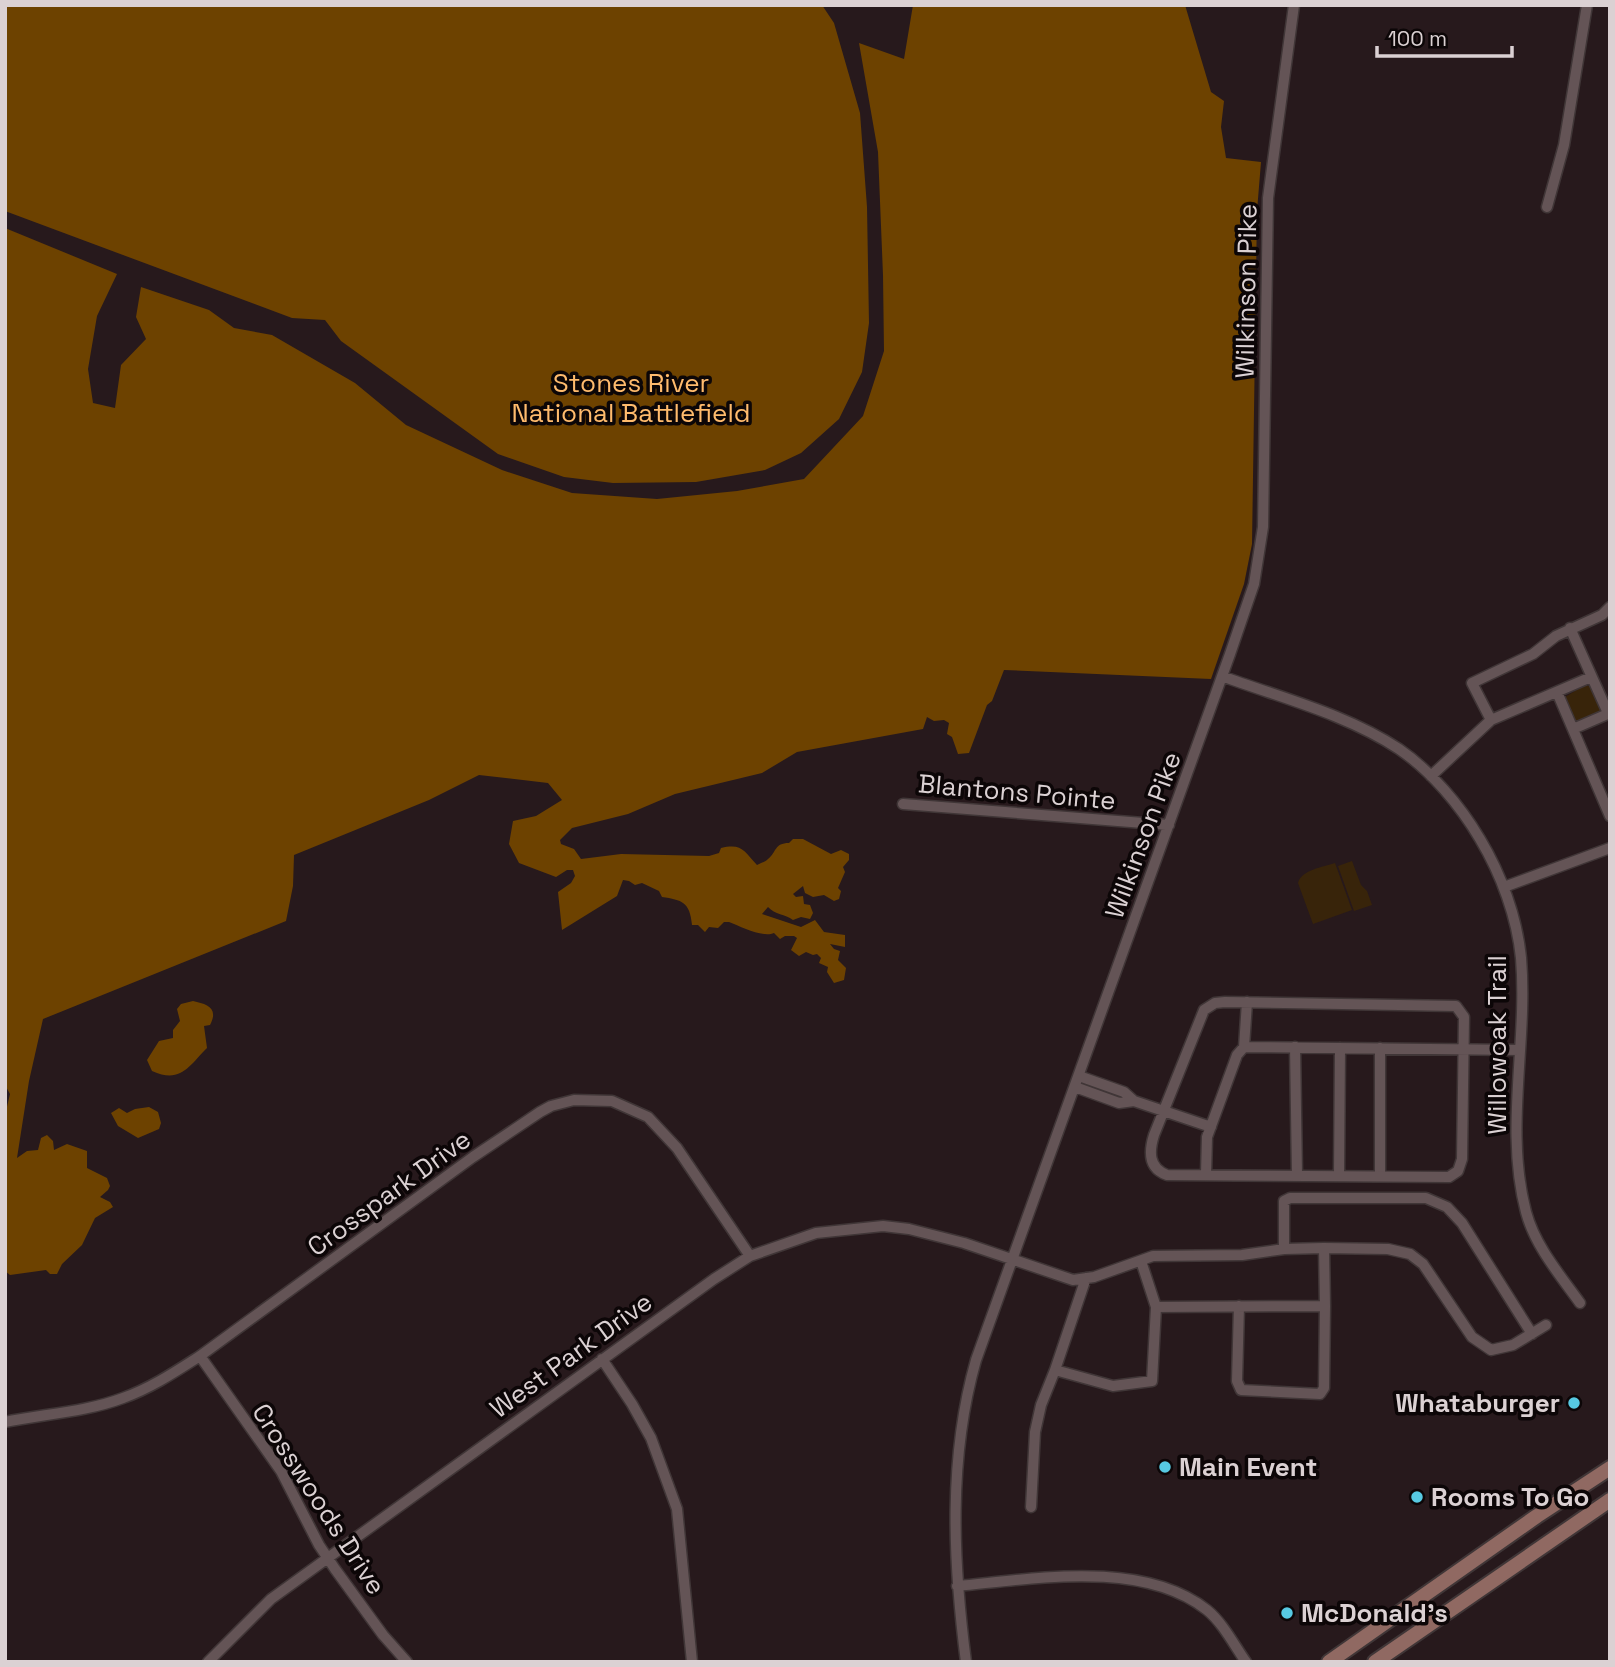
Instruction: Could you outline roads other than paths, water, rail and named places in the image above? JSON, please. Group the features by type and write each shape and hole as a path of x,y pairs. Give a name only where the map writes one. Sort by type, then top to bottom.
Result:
{"main road":[{"path":"1329,1662 1515,1531 1610,1468"},
{"path":"1375,1662 1610,1500"}],"street":[{"name":"Wilkinson Pike","path":"966,1662 957,1586 955,1531 963,1409 976,1360 1254,584 1262,541 1268,198 1294,5"},
{"path":"1547,207 1564,145 1587,5"},
{"path":"1491,720 1472,682 1533,654 1556,636 1602,615 1610,607"},
{"path":"1570,628 1609,713 1573,729"},
{"name":"Willowoak Trail","path":"1222,677 1359,726 1400,750 1430,776 1469,820 1504,887 1521,957 1517,1170 1527,1215 1541,1247 1580,1303"},
{"path":"1430,776 1491,720 1591,677"},
{"path":"1557,692 1610,816"},
{"name":"Blantons Pointe","path":"903,804 1169,825"},
{"path":"1504,887 1610,848"},
{"path":"1206,1174 1206,1147 1211,1127 1237,1055 1244,1047 1247,1002"},
{"path":"1247,1002 1456,1006 1464,1017 1462,1159 1458,1171 1449,1177 1167,1175 1156,1168 1150,1154 1152,1144 1204,1010 1215,1003 1247,1002"},
{"path":"1244,1047 1520,1050"},
{"path":"1295,1047 1297,1175"},
{"path":"1339,1175 1340,1048"},
{"path":"1380,1048 1380,1176"},
{"path":"1079,1076 1124,1092 1133,1101 1211,1127"},
{"path":"1075,1087 1119,1103 1133,1101"},
{"name":"Crosspark Drive","path":"5,1422 122,1399 170,1375 483,1150 551,1106 575,1100 612,1101 649,1117 677,1148 750,1256"},
{"path":"1284,1249 1284,1201 1290,1198 1426,1198 1447,1208 1462,1223 1532,1334"},
{"name":"West Park Drive","path":"208,1662 271,1598 705,1284 750,1256 817,1233 883,1226 945,1237 1073,1280 1086,1278"},
{"path":"1239,1306 1237,1381 1241,1390 1320,1394 1324,1388 1324,1248"},
{"path":"1031,1507 1035,1432 1041,1405 1086,1278 1153,1256 1242,1255 1284,1249 1388,1249 1410,1254 1423,1264 1472,1337 1491,1350 1513,1345 1546,1325"},
{"path":"1055,1370 1113,1387 1152,1381 1156,1307 1141,1261"},
{"path":"1156,1307 1325,1306"},
{"name":"Crosswoods Drive","path":"200,1356 281,1471 327,1557 383,1635 407,1662"},
{"path":"601,1359 632,1404 651,1438 677,1509 692,1662"},
{"path":"957,1586 1096,1576 1130,1578 1169,1590 1209,1612 1246,1662"}],"place":[{"name":"Whataburger","path":"1574,1403"},
{"name":"Main Event","path":"1165,1467"},
{"name":"Rooms To Go","path":"1417,1497"},
{"name":"McDonald's","path":"1287,1613"}],"park label":[{"name":"Stones River National Battlefield","path":"631,398"}]}
